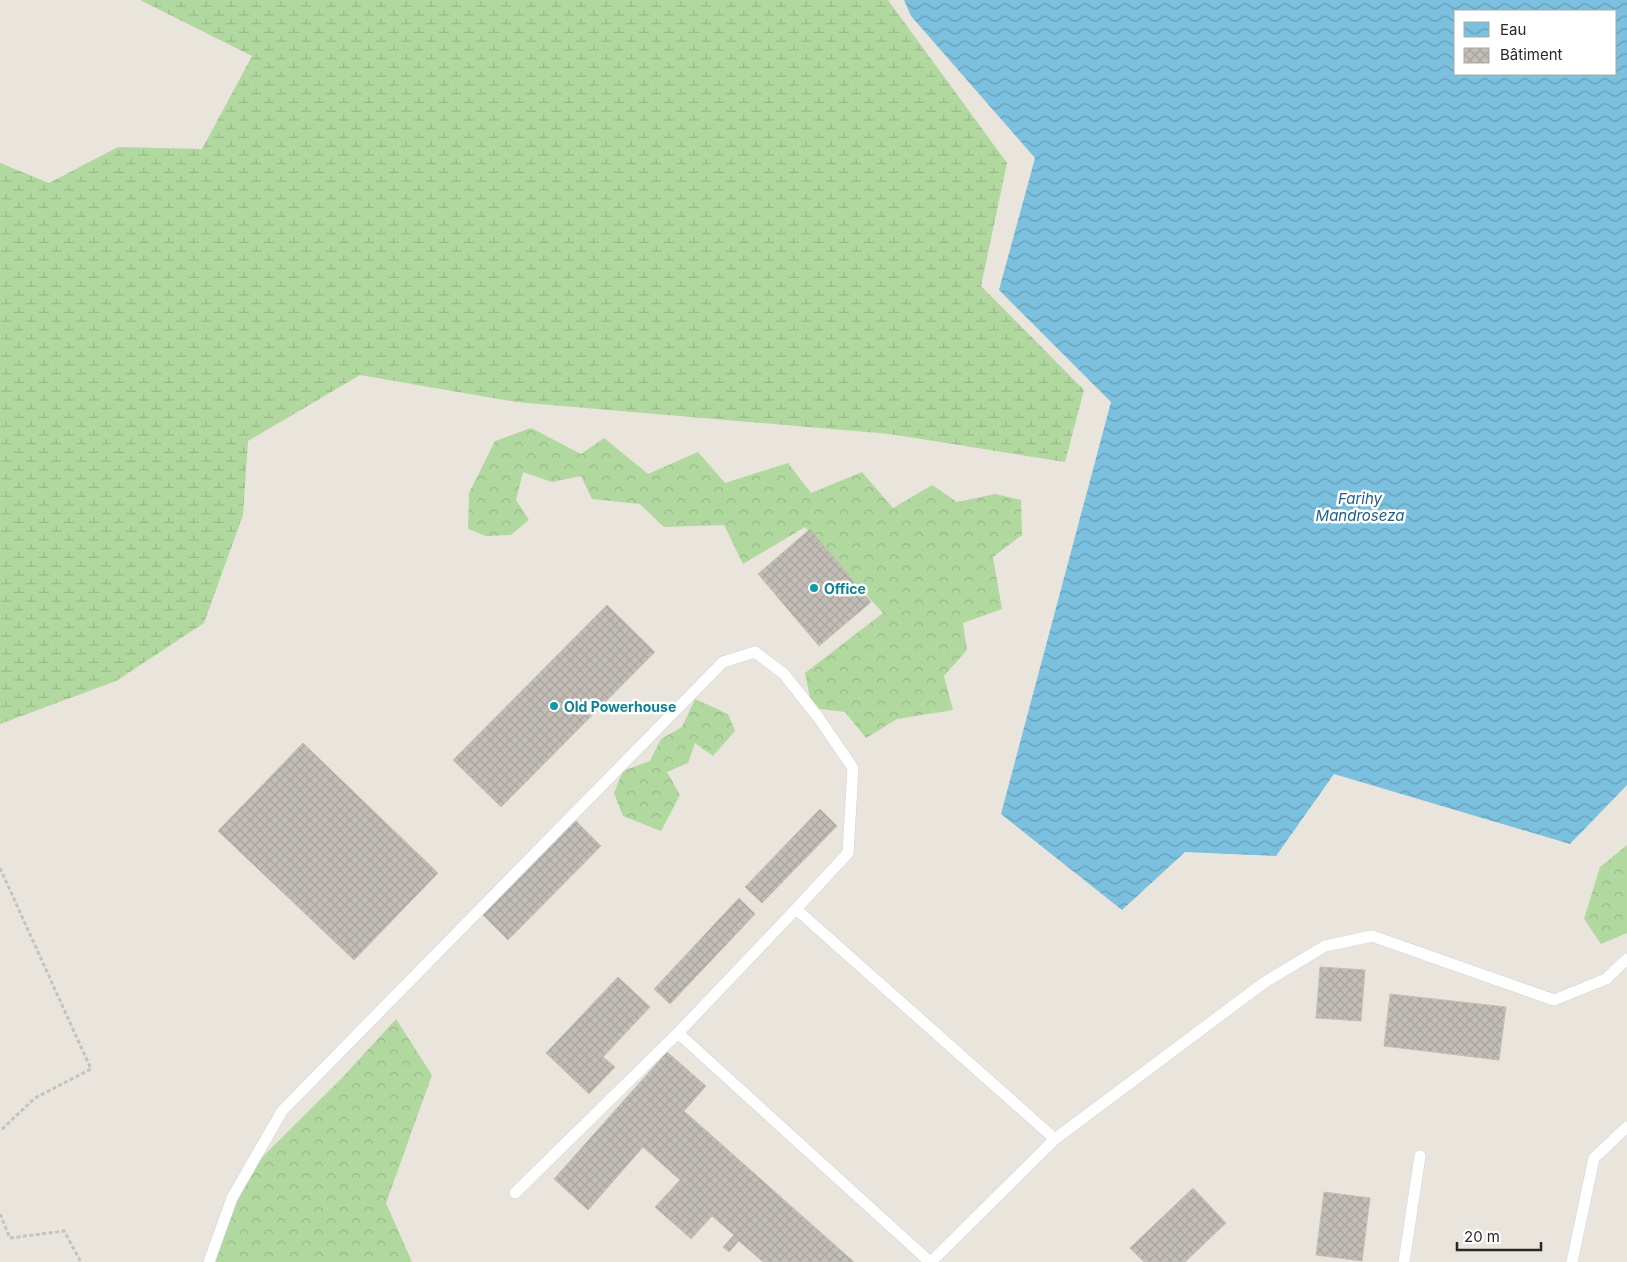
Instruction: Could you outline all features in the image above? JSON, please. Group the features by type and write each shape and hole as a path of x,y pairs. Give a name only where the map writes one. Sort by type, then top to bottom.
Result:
{"lane":[{"path":"209,1262 232,1198 282,1111 723,662 755,652 784,674 818,717 853,768 848,854 678,1032 515,1193"},
{"path":"796,909 1055,1139"},
{"path":"678,1032 930,1262 1055,1139 1265,982 1325,946 1372,936 1554,1000 1606,980 1627,959"},
{"path":"1572,1262 1594,1158 1627,1127"},
{"path":"1404,1262 1420,1156"}],"path":[{"path":"0,868 91,1069 35,1098 0,1131"},
{"path":"0,1214 10,1238 64,1231 81,1262"}],"green space":[{"path":"140,0 888,0 1007,163 981,286 1084,390 1065,462 890,434 516,402 360,375 248,441 243,515 204,623 116,681 0,724 0,163 49,183 118,147 202,149 252,56"},
{"path":"531,428 581,454 604,438 648,474 698,452 725,483 788,463 811,493 862,472 893,508 932,485 957,502 995,494 1021,500 1022,535 993,557 1002,609 963,623 967,650 944,676 953,710 897,719 866,738 845,712 812,708 805,673 883,613 805,527 743,564 724,525 664,527 640,504 592,499 581,476 552,482 523,472 516,500 529,520 511,535 486,536 468,529 469,493 495,441"},
{"path":"695,699 728,714 735,731 713,756 695,743 688,763 667,772 680,795 661,831 623,816 614,793 623,771 650,761 661,739 682,727"},
{"path":"1627,845 1627,933 1601,944 1584,919 1600,867"},
{"path":"396,1019 432,1075 386,1203 412,1262 215,1262 234,1185 341,1079"}],"water":[{"name":"Farihy Mandroseza","path":"904,0 1627,0 1627,785 1570,844 1334,774 1276,856 1185,852 1122,910 1001,814 1111,402 999,290 1035,158 911,16"}],"building":[{"name":"Office","path":"810,529 871,602 819,646 758,574"},
{"name":"Old Powerhouse","path":"607,605 655,652 501,807 453,760"},
{"path":"303,743 438,873 354,960 218,831"},
{"path":"820,809 837,826 762,903 745,887"},
{"path":"575,820 601,846 508,940 482,914"},
{"path":"739,898 755,914 670,1004 654,989"},
{"path":"1320,967 1365,970 1361,1021 1316,1018"},
{"path":"618,977 650,1007 603,1057 615,1067 589,1094 546,1053"},
{"path":"1390,994 1506,1007 1499,1060 1384,1046"},
{"path":"667,1052 706,1086 684,1111 854,1262 763,1262 739,1241 729,1252 723,1247 734,1235 712,1216 691,1239 655,1207 680,1180 643,1147 588,1210 554,1179"},
{"path":"1193,1188 1226,1223 1185,1262 1144,1262 1130,1248"},
{"path":"1324,1192 1370,1198 1362,1261 1316,1255"}],"place":[{"name":"Office","path":"814,588"},
{"name":"Old Powerhouse","path":"554,706"}]}
